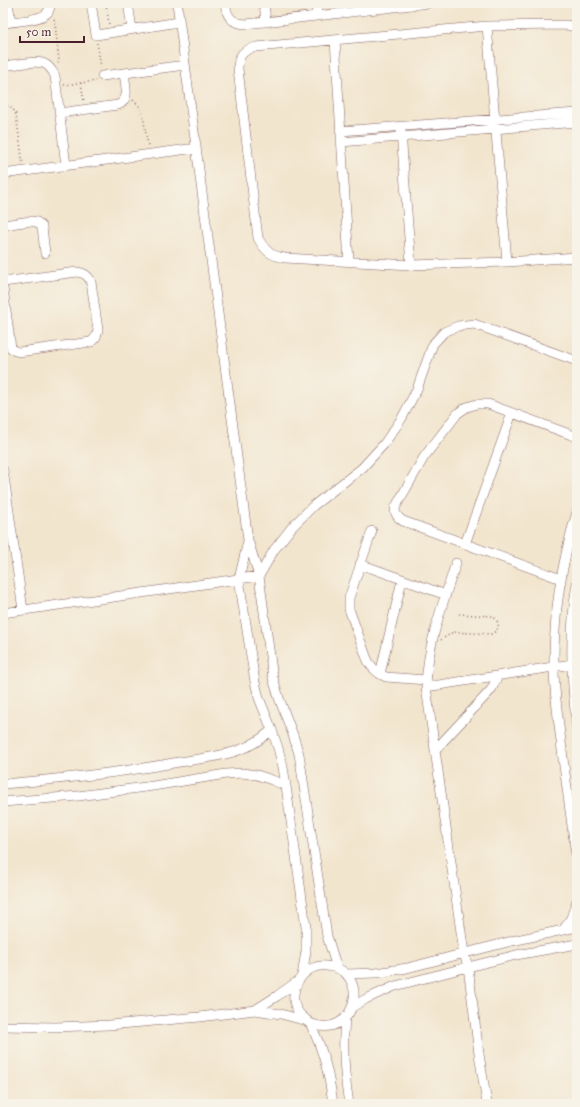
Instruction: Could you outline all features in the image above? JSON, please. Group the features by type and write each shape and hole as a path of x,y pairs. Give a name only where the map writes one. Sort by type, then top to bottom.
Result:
{"street":[{"path":"8,3 7,22 41,18 49,8"},
{"path":"91,3 96,34 179,22"},
{"path":"128,3 132,29"},
{"path":"176,3 248,540 259,576 274,678 279,698 299,754 327,936 337,968"},
{"path":"225,3 226,11 229,17 239,24 317,16 366,7 429,3"},
{"path":"264,3 266,22"},
{"path":"316,3 317,16"},
{"path":"577,28 567,25 487,26 256,47 248,49 242,54 238,61 258,238 262,246 268,252 276,256 411,266 507,262 577,256"},
{"path":"487,26 507,262"},
{"path":"335,40 349,262"},
{"path":"3,66 39,62 49,67 52,71 55,76 66,166"},
{"path":"102,76 185,65"},
{"path":"60,113 118,105 122,103 126,97 124,73"},
{"path":"340,131 577,113"},
{"path":"341,142 577,122"},
{"path":"401,126 411,266"},
{"path":"3,174 196,148"},
{"path":"3,225 31,221 38,222 42,227 45,253"},
{"path":"3,282 77,272 86,274 91,282 98,330 96,337 91,342 19,352 15,351 11,348 3,288"},
{"path":"3,613 259,576 274,550 292,527 313,506 362,468 384,444 402,418 417,389 433,344 444,332 458,326 474,324 577,361"},
{"path":"577,437 488,404 477,404 467,407 458,414 424,457 395,508 395,513 398,518 561,581 577,584 573,613 572,640 574,702 577,728"},
{"path":"465,544 512,413"},
{"path":"3,470 5,501 23,610"},
{"path":"577,512 566,553 561,581 557,612 554,666 556,703 577,862"},
{"path":"372,531 349,598 349,610 369,663 374,670 380,674 386,677 426,684 498,676 572,664"},
{"path":"248,540 239,580 255,682 283,767 306,927 306,951 300,978 295,987 294,1000 298,1012 308,1022 316,1036 330,1080 333,1104"},
{"path":"456,563 433,637 426,684 464,954 468,967 487,1104"},
{"path":"360,564 446,595"},
{"path":"380,674 402,580"},
{"path":"435,750 491,690 497,681 498,676"},
{"path":"556,703 574,702"},
{"path":"3,784 77,778 150,768 225,754 250,746 272,730"},
{"path":"3,802 78,796 226,774 242,773 272,780 286,786"},
{"path":"564,930 571,918 577,900"},
{"path":"346,974 392,971 512,941 577,927"},
{"path":"352,1008 366,999 395,986 516,955 577,944"},
{"path":"3,1026 55,1027 109,1025 200,1017 255,1010 281,1014 322,1026 328,1026 340,1022 352,1008 354,1001 353,986 346,974 337,968 331,966 318,966 312,968 277,996 255,1010"},
{"path":"345,1018 343,1062 348,1104"}],"path":[{"path":"106,3 110,32"},
{"path":"49,8 55,22 58,60 56,68 52,71"},
{"path":"56,86 99,80 102,76 96,34"},
{"path":"81,83 85,110"},
{"path":"126,97 135,102 142,110 149,154"},
{"path":"3,105 11,107 16,115 25,171"},
{"path":"431,646 453,632 491,634 498,628 496,619 492,616 458,614"}]}
